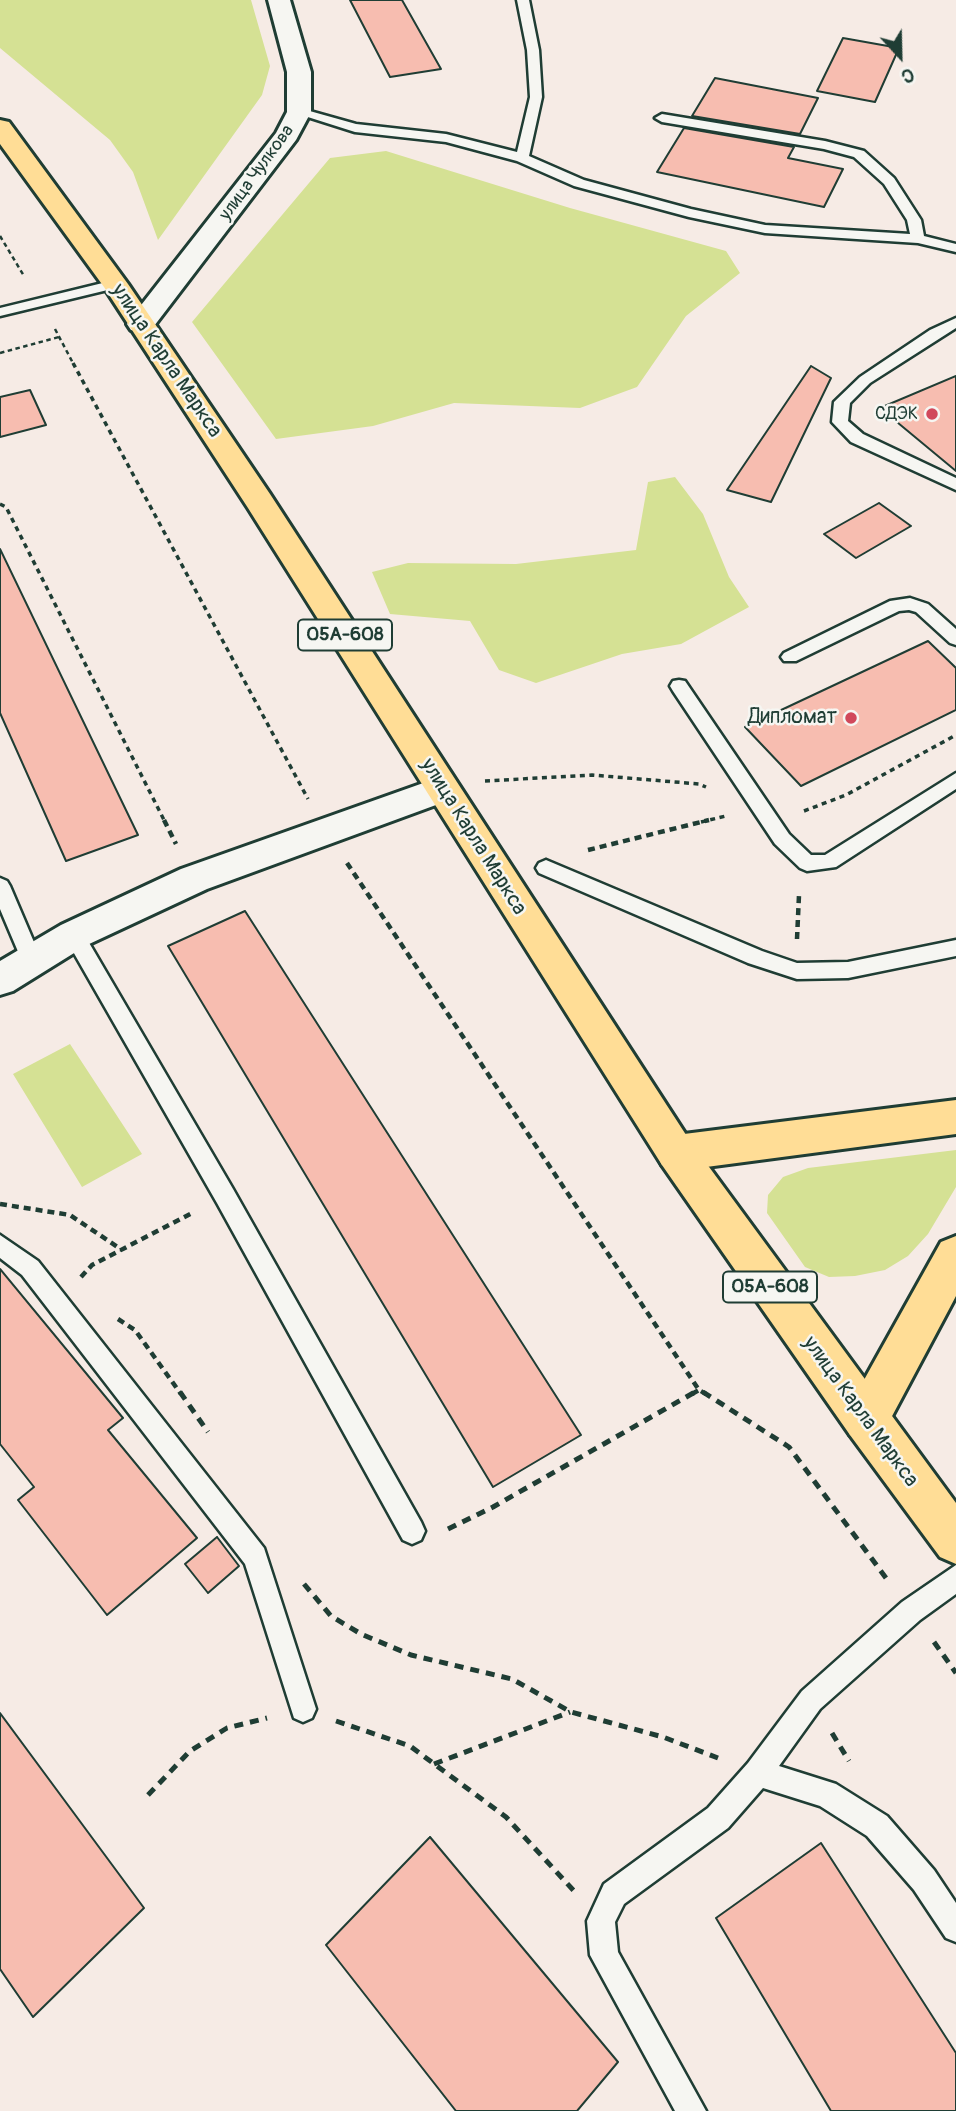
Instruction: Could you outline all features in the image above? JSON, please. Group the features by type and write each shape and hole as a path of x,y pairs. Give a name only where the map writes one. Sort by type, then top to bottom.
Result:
{"main road":[{"name":"улица Карла Маркса","path":"0,127 115,284 259,501 676,1153 866,1420 956,1541"},
{"path":"676,1153 956,1117"},
{"path":"866,1420 956,1255"}],"street":[{"name":"улица Чулкова","path":"141,324 279,146 299,112 299,72 279,0"},
{"path":"0,980 74,935 194,879 443,789"}],"lane":[{"path":"522,158 536,97 533,50 523,0"},
{"path":"299,112 355,128 446,138 522,158 579,183 689,213 765,229 918,239 945,247 956,247"},
{"path":"662,118 825,145 859,154 889,181 915,220 918,239"},
{"path":"0,313 115,284"},
{"path":"956,322 865,380 842,402 840,422 857,439 930,470 956,485"},
{"path":"790,657 897,606 910,604 922,608 956,639"},
{"path":"679,687 782,839 807,863 829,862 956,780"},
{"path":"546,868 755,957 797,971 848,970 956,947"},
{"path":"0,886 32,961"},
{"path":"74,935 225,1196 412,1531"},
{"path":"0,1245 30,1268 254,1557 303,1709"},
{"path":"691,2111 604,1955 601,1921 614,1894 718,1818 758,1773 811,1700 911,1611 956,1578"},
{"path":"758,1773 826,1794 877,1826 924,1880 956,1928"}],"path":[{"path":"0,236 41,303 325,830 699,1390 789,1447 956,1673"},
{"path":"0,353 59,337"},
{"path":"0,504 6,507 194,879"},
{"path":"443,789 502,778 592,775 699,784 764,810"},
{"path":"79,1279 92,1265 225,1196"},
{"path":"0,1204 70,1215 122,1250"},
{"path":"110,1314 135,1329 212,1436"},
{"path":"412,1531 447,1530 493,1507 699,1390"},
{"path":"298,1574 331,1616 361,1634 411,1655 512,1679 570,1712 663,1737 758,1773"},
{"path":"148,1796 190,1751 227,1728 303,1709 410,1746 506,1817 601,1921"},
{"path":"434,1764 570,1712"}],"green space":[{"path":"0,0 251,0 270,66 262,95 158,240 133,172 110,140 0,48"},
{"path":"386,151 570,208 726,251 740,273 686,316 637,387 580,408 454,403 373,426 276,439 192,322 330,158"},
{"path":"675,477 703,514 729,577 749,607 681,644 622,654 536,683 499,670 470,621 390,614 372,572 408,563 516,564 636,550 648,482"},
{"path":"70,1044 142,1154 82,1187 13,1074"},
{"path":"956,1150 956,1187 928,1234 908,1256 885,1270 855,1276 829,1277 805,1267 767,1213 768,1195 783,1177 808,1168"}],"building":[{"path":"350,0 402,0 441,69 390,77"},
{"path":"843,38 899,48 875,102 817,91"},
{"path":"715,78 818,98 800,134 692,116"},
{"path":"684,128 794,147 788,158 843,169 824,207 657,172"},
{"path":"811,366 831,378 771,502 727,490"},
{"path":"956,376 956,471 880,408"},
{"path":"30,390 46,425 0,437 0,397"},
{"path":"879,503 911,526 856,558 824,534"},
{"path":"0,549 138,835 66,861 0,713"},
{"name":"Дипломат","path":"928,641 956,668 956,710 801,786 745,727"},
{"path":"245,911 581,1435 493,1487 168,946"},
{"path":"0,1269 123,1418 108,1430 197,1538 107,1615 18,1500 34,1487 0,1444"},
{"path":"217,1537 239,1566 208,1593 185,1564"},
{"path":"0,1713 144,1908 33,2017 0,1969"},
{"path":"430,1837 618,2062 577,2111 456,2111 326,1945"},
{"path":"821,1843 956,2053 956,2111 831,2111 716,1918"}],"place":[{"name":"СДЭК","path":"932,414"},
{"name":"Дипломат","path":"851,718"}]}
